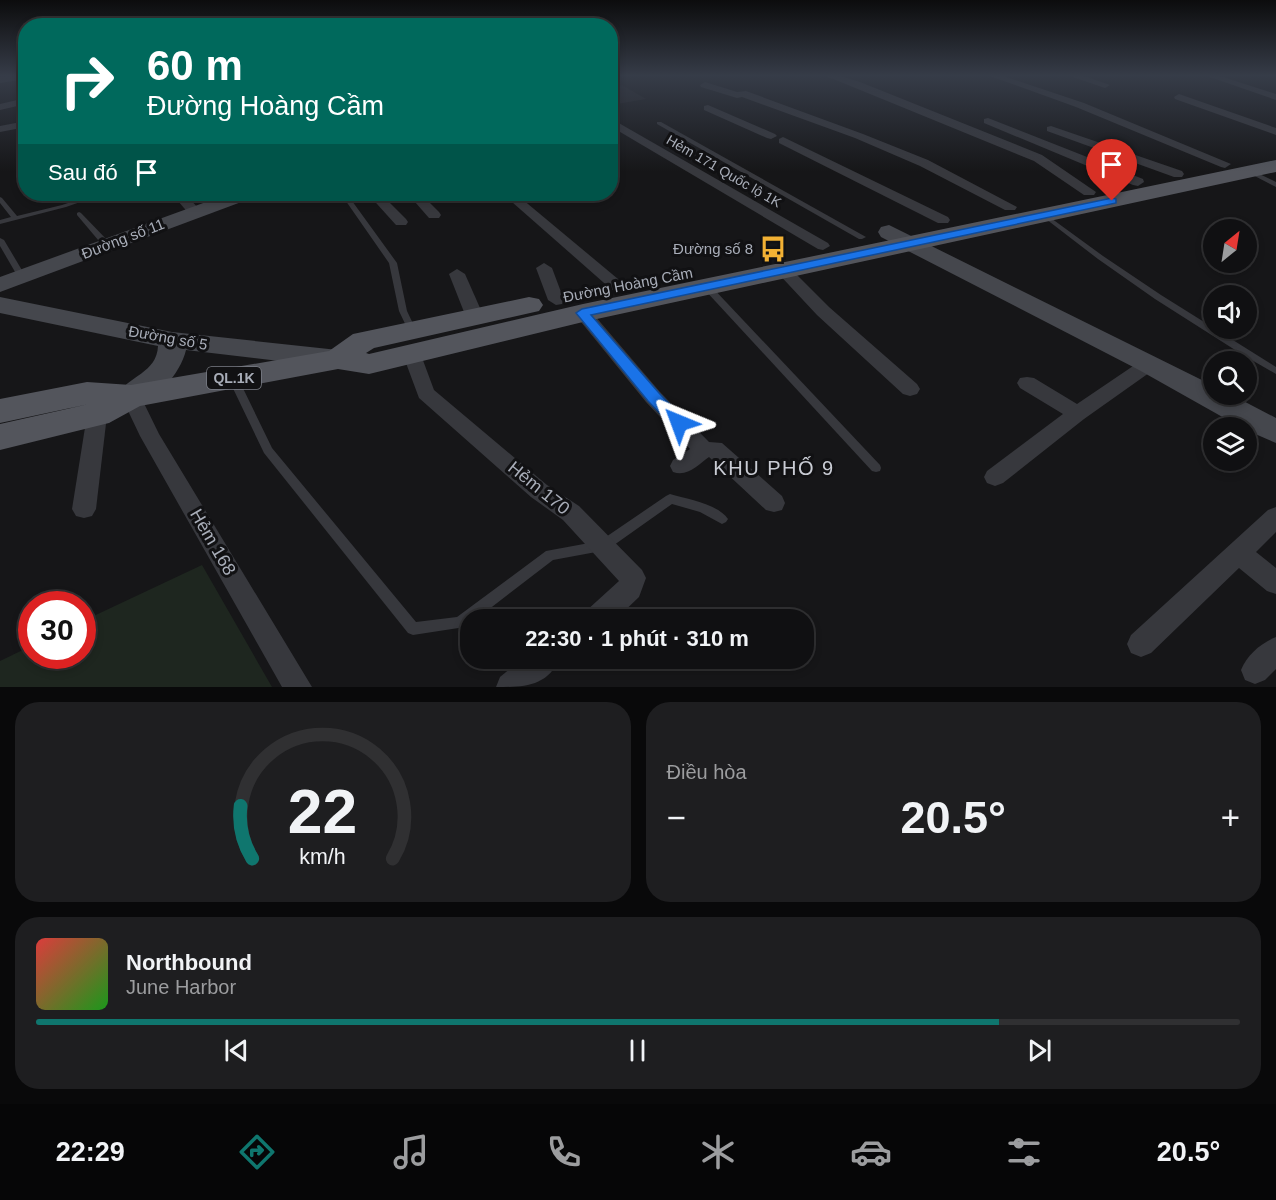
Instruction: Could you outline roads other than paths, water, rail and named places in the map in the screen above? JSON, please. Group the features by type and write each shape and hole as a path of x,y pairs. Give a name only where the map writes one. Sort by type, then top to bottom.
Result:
{"main road":[{"name":"Đường Hoàng Cầm","path":"0,411 87,393 131,396 338,359 369,364 412,342 475,317 862,237 899,238 943,220 1276,153"},
{"name":"Đường Hoàng Cầm","path":"412,342 582,313 783,270 899,238 1044,215 1276,166"},
{"name":"Đường số 11","path":"0,285 226,201"},
{"path":"899,238 1149,364 1276,432"},
{"name":"Đường số 5","path":"0,304 172,340 338,359"},
{"path":"131,396 167,367 173,353 172,340"},
{"name":"Đường Hoàng Cầm","path":"0,436 97,415 131,396"}],"street":[{"path":"708,108 777,138 943,220"},
{"path":"783,108 924,163 1011,207"},
{"path":"916,108 1038,158 1089,192"},
{"path":"1086,108 1225,164"},
{"path":"1092,110 1101,108"},
{"path":"1210,108 1276,132"},
{"path":"988,121 1138,182"},
{"path":"0,129 18,126"},
{"name":"Hẻm 171 Quốc lộ 1K","path":"618,126 823,246"},
{"path":"1051,129 1178,174"},
{"path":"185,201 195,212"},
{"path":"381,201 401,222"},
{"path":"421,201 434,215"},
{"path":"517,201 618,287"},
{"path":"544,268 556,300"},
{"path":"783,270 823,311 910,389"},
{"path":"457,274 475,317"},
{"path":"582,313 653,397 704,450"},
{"name":"Hẻm 170","path":"412,342 426,393 538,491 571,513 633,578 630,588 607,609"},
{"path":"995,477 1077,414 1149,364"},
{"path":"1027,383 1077,414"},
{"name":"Hẻm 168","path":"131,396 150,436 297,687"},
{"path":"84,509 97,415"},
{"path":"681,466 704,450 714,449 774,503"},
{"path":"1141,644 1242,553 1276,517"},
{"path":"1242,553 1276,583"},
{"path":"1255,670 1276,650"},
{"path":"510,687 532,669"}],"lane":[{"path":"659,123 862,237"},
{"path":"1249,171 1276,185"},
{"path":"0,199 15,218"},
{"path":"0,222 75,201"},
{"path":"349,201 393,263 412,342"},
{"path":"79,214 107,245"},
{"path":"1044,215 1098,258 1146,291 1276,371"},
{"path":"0,240 22,277"},
{"path":"708,287 876,468"},
{"path":"233,378 268,450 413,629 460,623 550,555 603,546 670,499 703,508 722,519"}],"place":[{"name":"Đường số 8","path":"773,249"}],"district":[{"name":"KHU PHỐ 9","path":"774,468"}]}
